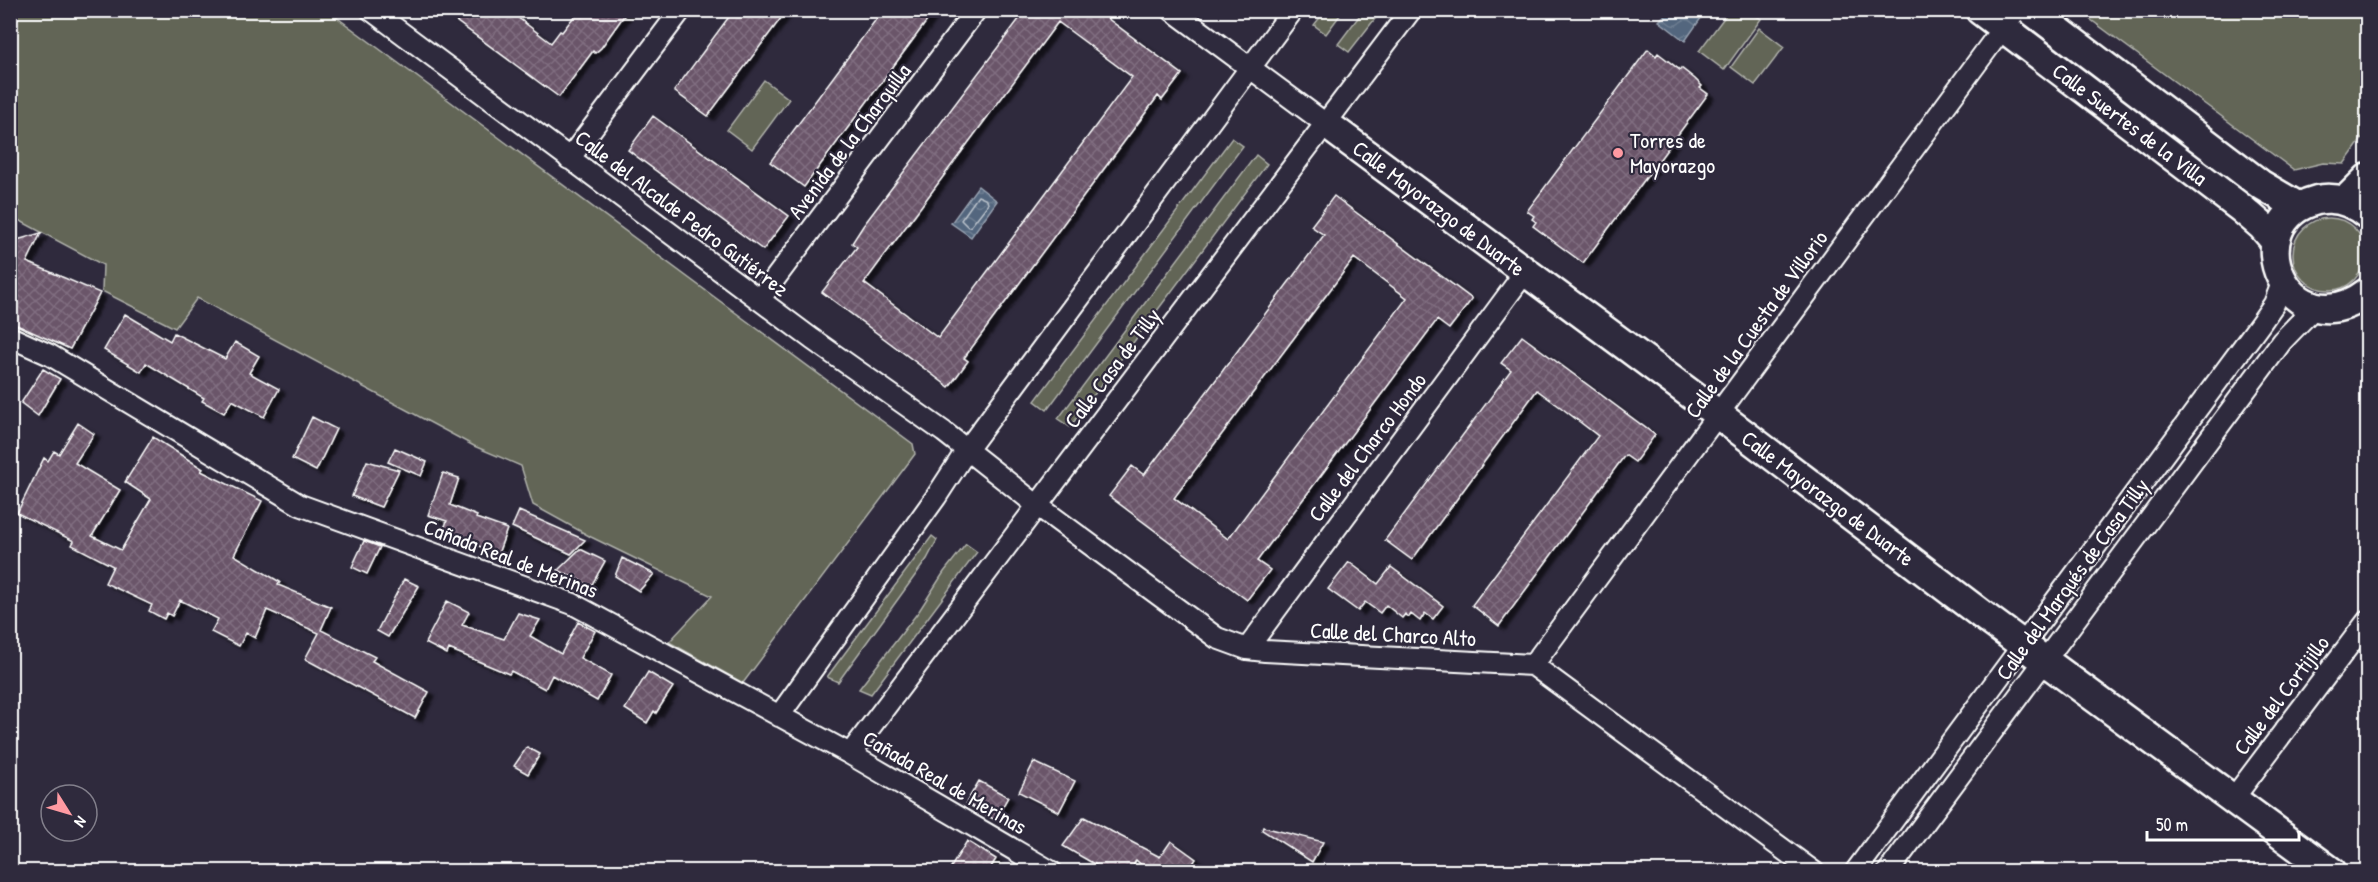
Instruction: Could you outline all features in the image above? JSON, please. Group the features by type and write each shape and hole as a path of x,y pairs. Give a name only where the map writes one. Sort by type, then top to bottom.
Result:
{"street":[{"path":"569,159 681,10"},
{"name":"Avenida de la Charquilla","path":"759,300 976,10"},
{"path":"1172,10 1326,124"},
{"path":"779,716 966,452 1293,10"},
{"name":"Calle Casa de Tilly","path":"850,754 1411,10"},
{"name":"Calle Suertes de la Villa","path":"1980,10 2010,19 2241,208 2275,241"},
{"name":"Calle Suertes de la Villa","path":"2031,10 2260,184 2299,207"},
{"name":"Calle del Alcalde Pedro Gutiérrez","path":"375,12 759,300 944,432 966,452"},
{"name":"Calle de la Cuesta de Villorio","path":"1533,665 2010,19"},
{"name":"Calle Mayorazgo de Duarte","path":"1326,124 2332,872"},
{"path":"2363,300 2343,307 2315,307 2302,302 2282,283 2274,263 2275,241 2288,216 2299,207 2321,199 2356,208 2367,178"},
{"name":"Calle del Charco Hondo","path":"1247,650 1525,272"},
{"name":"Calle del Marqués de Casa Tilly","path":"1888,872 2034,651 2274,304 2282,283"},
{"name":"Calle del Marqués de Casa Tilly","path":"1854,872 2282,341 2315,307"},
{"name":"Cañada Real de Merinas","path":"10,337 50,355 300,505 573,604 850,754 1052,872"},
{"name":"Calle del Charco Alto","path":"966,452 1204,630 1247,650 1533,665"},
{"name":"Calle del Cortijillo","path":"2233,799 2367,620"},
{"path":"1533,665 1814,872"}],"green space":[{"path":"10,11 328,11 913,444 915,454 743,683 669,642 712,596 591,537 533,505 521,466 474,446 197,298 175,328 102,291 103,265 11,216"},
{"path":"1325,11 1343,11 1326,34 1314,25"},
{"path":"1363,11 1381,11 1349,52 1338,44"},
{"path":"1729,11 1749,11 1761,19 1724,70 1699,51"},
{"path":"2079,11 2367,11 2367,132 2344,164 2323,163 2294,170"},
{"path":"1759,28 1784,47 1755,85 1731,67"},
{"path":"764,80 789,99 752,149 727,130"},
{"path":"1232,138 1243,146 1047,410 1035,401"},
{"path":"1256,155 1267,164 1070,427 1058,419"},
{"path":"2336,218 2355,228 2363,240 2365,254 2363,268 2355,280 2343,288 2322,290 2303,280 2295,268 2293,247 2303,228 2315,220"},
{"path":"932,536 937,540 927,559 838,682 827,677"},
{"path":"966,544 977,552 871,694 859,689 919,611 944,572"}],"water":[{"path":"1669,11 1706,11 1685,41 1659,21"},
{"path":"978,186 997,201 971,237 951,223"}],"building":[{"path":"441,10 508,10 551,43 579,10 628,10 601,48 595,53 593,51 559,97"},
{"path":"734,10 787,10 708,116 674,91"},
{"path":"883,10 935,10 804,187 770,162"},
{"path":"1026,10 1096,10 1182,74 1162,100 1158,96 964,358 968,361 949,387 822,292 857,247 852,243","holes":["1058,22 1132,77 938,338 864,283"]},
{"name":"Torres de Mayorazgo","path":"1648,49 1656,56 1658,53 1680,70 1681,68 1708,94 1583,263 1533,226 1536,222 1532,219 1534,216 1527,211"},
{"path":"653,116 789,216 763,250 628,150"},
{"path":"1334,196 1472,299 1449,329 1437,320 1257,561 1270,570 1247,600 1109,496 1132,466 1144,475 1212,385 1324,235 1311,226","holes":["1354,258 1407,298 1228,539 1174,498"]},
{"path":"41,233 27,262 100,293 70,349 10,322 10,242"},
{"path":"125,314 170,341 174,333 225,359 235,342 259,356 249,373 279,389 264,417 232,400 224,413 202,401 204,398 146,363 141,372 104,350"},
{"path":"1522,336 1655,435 1635,462 1625,455 1499,626 1472,605 1598,436 1563,409 1537,390 1412,560 1385,540 1511,370 1501,363"},
{"path":"43,369 60,379 38,416 21,403"},
{"path":"312,417 336,429 316,471 292,459"},
{"path":"78,423 94,434 75,463 120,490 92,536 121,550 151,499 125,482 153,437 203,469 201,471 262,501 234,555 280,582 278,585 331,607 321,630 375,657 372,661 429,692 415,718 305,659 319,633 267,610 255,638 246,633 239,646 211,632 218,619 180,600 172,616 167,613 164,619 149,611 152,605 105,583 113,566 72,545 74,541 17,513 44,458 48,461 54,451 59,454"},
{"path":"395,448 427,462 421,476 388,462"},
{"path":"367,461 399,470 381,507 352,496"},
{"path":"443,473 459,478 450,505 477,516 476,518 507,529 498,554 443,531 447,521 428,515"},
{"path":"519,511 585,540 571,554 512,527"},
{"path":"364,541 380,547 367,574 352,567"},
{"path":"580,549 605,561 591,586 558,570"},
{"path":"622,558 654,574 639,591 615,576"},
{"path":"1349,562 1378,584 1391,567 1443,606 1433,619 1425,613 1420,621 1411,614 1409,617 1405,614 1402,618 1386,605 1380,613 1365,602 1358,611 1328,589"},
{"path":"404,579 419,586 388,637 377,631"},
{"path":"447,601 469,612 462,625 504,639 518,613 540,620 530,636 561,654 578,622 595,631 580,658 611,675 597,701 552,675 545,689 511,671 509,674 449,649 447,654 425,643"},
{"path":"648,672 673,687 647,723 625,709"},
{"path":"527,747 540,754 528,774 514,766"},
{"path":"1034,762 1075,781 1059,812 1019,792"},
{"path":"979,781 1008,797 995,820 966,803"},
{"path":"1084,817 1160,857 1171,841 1196,859 1187,872 1149,872 1136,860 1130,872 1108,872 1063,846"},
{"path":"1263,827 1323,842 1312,862 1262,830"},
{"path":"967,841 996,859 988,872 948,872"}],"place":[{"name":"Torres de Mayorazgo","path":"1618,153"}]}
